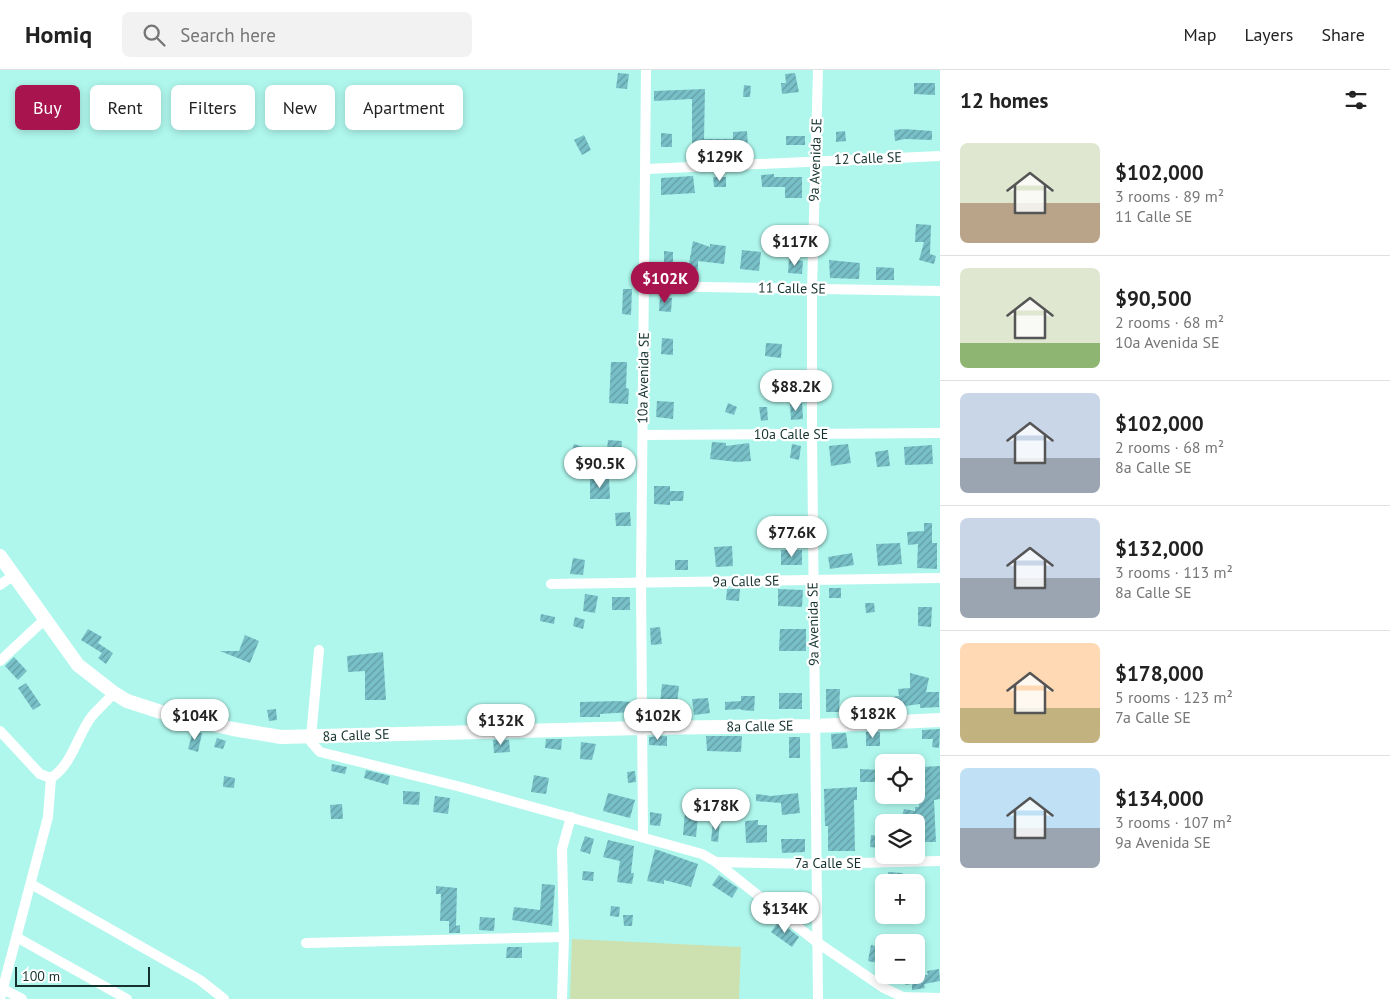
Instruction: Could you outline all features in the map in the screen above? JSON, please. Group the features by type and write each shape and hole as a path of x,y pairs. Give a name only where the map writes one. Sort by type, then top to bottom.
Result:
{"street":[{"name":"10a Avenida SE","path":"643,836 641,582 647,169 646,70"},
{"name":"9a Avenida SE","path":"818,70 812,289 812,580 818,999"},
{"name":"12 Calle SE","path":"647,169 815,160 940,156"},
{"name":"11 Calle SE","path":"644,286 940,291"},
{"name":"10a Calle SE","path":"643,435 940,433"},
{"name":"8a Calle SE","path":"0,556 78,665 114,693 127,701 161,712 233,729 281,737 311,737 642,728 815,726 940,720"},
{"path":"0,585 14,575"},
{"name":"9a Calle SE","path":"552,584 940,578"},
{"path":"0,660 44,620"},
{"path":"319,650 311,742 320,752 643,836 702,854 716,862 818,943 900,998 940,998"},
{"path":"52,778 58,774 70,756 92,717 114,693"},
{"path":"0,731 40,774 52,778"},
{"path":"22,999 2,994 48,817 52,778"},
{"path":"562,999 564,937 562,849 571,817"},
{"name":"7a Calle SE","path":"716,862 817,864 940,861"},
{"path":"32,884 200,980 224,999"},
{"path":"306,943 564,937"},
{"path":"18,938 127,999"}],"green space":[{"path":"572,939 741,947 739,999 570,999"}],"building":[{"path":"618,73 629,74 627,89 616,88"},
{"path":"795,73 799,92 782,94 781,83 786,83 785,74"},
{"path":"914,83 935,83 935,95 914,94"},
{"path":"744,85 751,86 750,97 743,97"},
{"path":"705,89 704,139 733,139 733,132 747,131 748,148 727,149 727,153 692,154 692,99 654,101 654,91"},
{"path":"894,130 932,131 932,140 905,139 895,141"},
{"path":"845,131 846,141 836,142 836,132"},
{"path":"661,133 672,134 672,147 661,147"},
{"path":"584,135 591,150 582,155 574,140"},
{"path":"786,136 805,136 805,145 786,145"},
{"path":"774,174 774,177 802,177 802,198 785,198 785,187 762,187 761,175"},
{"path":"693,176 695,193 661,195 661,178"},
{"path":"713,177 726,177 726,187 714,187"},
{"path":"916,224 931,225 930,254 936,256 934,264 919,260 924,242 915,242"},
{"path":"693,241 710,247 710,244 726,246 724,264 698,261 698,270 688,269"},
{"path":"742,250 761,252 759,271 740,269"},
{"path":"664,251 673,252 673,265 664,265"},
{"path":"789,259 803,261 802,274 788,273"},
{"path":"829,260 860,263 859,279 830,278"},
{"path":"876,267 894,268 894,280 876,280"},
{"path":"623,289 632,289 631,315 622,314"},
{"path":"660,296 672,298 671,312 659,311"},
{"path":"662,338 673,339 673,355 661,354"},
{"path":"766,343 782,344 781,358 765,356"},
{"path":"611,362 627,362 626,388 629,389 628,404 609,403"},
{"path":"657,401 674,402 673,419 656,417"},
{"path":"728,403 737,407 734,415 725,412"},
{"path":"802,403 803,419 791,420 790,404"},
{"path":"759,407 767,407 768,420 761,421"},
{"path":"608,440 622,441 620,461 606,460"},
{"path":"712,442 726,443 726,446 749,443 751,461 737,462 710,459"},
{"path":"574,444 586,448 583,457 571,453"},
{"path":"792,444 801,446 799,460 790,458"},
{"path":"848,444 851,463 831,466 829,446"},
{"path":"932,445 933,464 905,465 904,447"},
{"path":"888,450 890,466 877,467 875,452"},
{"path":"590,478 609,478 610,499 590,499"},
{"path":"654,486 670,486 670,491 684,491 683,501 670,501 670,505 654,504"},
{"path":"630,512 631,526 616,526 615,513"},
{"path":"924,523 932,523 932,543 937,543 937,569 917,568 918,544 908,545 907,532 924,531"},
{"path":"900,543 902,564 878,566 876,544"},
{"path":"732,546 733,566 716,567 714,547"},
{"path":"781,550 802,550 802,565 781,565"},
{"path":"852,553 854,565 830,569 828,557"},
{"path":"573,558 585,560 583,575 570,574"},
{"path":"675,560 688,560 688,570 675,570"},
{"path":"829,588 841,588 841,598 829,598"},
{"path":"727,589 740,589 739,601 726,600"},
{"path":"778,589 803,590 802,607 778,606"},
{"path":"585,594 598,596 595,613 583,611"},
{"path":"612,597 630,597 630,610 612,610"},
{"path":"865,603 874,603 875,612 866,613"},
{"path":"918,607 932,607 931,627 918,626"},
{"path":"541,614 555,617 554,624 540,621"},
{"path":"575,617 585,620 583,629 573,626"},
{"path":"660,627 662,644 651,645 650,628"},
{"path":"88,629 102,637 98,643 113,653 106,664 98,658 102,653 81,640"},
{"path":"780,629 806,629 806,651 779,651"},
{"path":"245,635 259,641 250,663 220,651 239,651"},
{"path":"383,652 386,700 365,700 365,671 348,672 347,656"},
{"path":"14,657 27,671 18,680 5,666"},
{"path":"910,673 929,678 926,692 939,692 939,707 920,708 920,704 883,709 883,707 854,707 853,702 865,701 865,697 872,697 872,700 899,696 898,689 910,688"},
{"path":"26,683 41,705 33,710 18,688"},
{"path":"662,684 679,686 676,712 649,715 649,705 660,704"},
{"path":"826,689 840,689 839,712 826,712"},
{"path":"779,693 802,693 802,709 779,709"},
{"path":"741,696 755,696 754,711 741,709 725,710 725,702 741,701"},
{"path":"708,698 710,713 694,715 692,699"},
{"path":"580,702 632,702 632,712 600,714 600,717 580,717"},
{"path":"518,706 529,707 528,718 517,717"},
{"path":"276,709 277,720 269,721 267,710"},
{"path":"940,729 939,748 932,747 933,739 922,739 922,730"},
{"path":"193,731 202,733 198,752 188,749"},
{"path":"866,732 880,732 880,746 866,746"},
{"path":"846,733 848,748 832,749 831,734"},
{"path":"667,736 667,746 649,745 649,737"},
{"path":"706,736 742,736 741,752 707,751"},
{"path":"789,737 800,737 800,758 789,758"},
{"path":"217,738 226,741 223,749 214,747"},
{"path":"546,739 562,739 561,750 545,748"},
{"path":"493,740 509,740 510,752 494,753"},
{"path":"581,742 596,744 592,760 580,759"},
{"path":"332,764 347,767 345,774 331,771"},
{"path":"940,766 940,799 934,800 936,842 925,842 925,814 903,814 904,809 915,811 915,807 919,807 919,804 925,804 925,767"},
{"path":"860,769 875,770 875,782 860,782"},
{"path":"366,770 390,776 388,785 364,778"},
{"path":"635,771 636,782 628,783 627,772"},
{"path":"534,775 549,778 546,794 531,792"},
{"path":"224,776 235,778 234,788 223,787"},
{"path":"857,787 857,800 854,800 855,851 828,851 828,826 825,826 824,789"},
{"path":"403,791 420,792 419,805 403,804"},
{"path":"714,791 741,792 741,805 714,804"},
{"path":"608,793 635,800 630,818 603,811"},
{"path":"798,793 800,813 782,815 781,803 756,801 756,794 771,796"},
{"path":"435,796 450,798 448,814 433,812"},
{"path":"686,801 693,801 693,815 698,816 696,837 683,835"},
{"path":"342,804 343,819 331,819 330,805"},
{"path":"650,812 662,814 660,826 650,825"},
{"path":"758,820 758,825 767,825 767,842 746,843 745,821"},
{"path":"713,821 720,821 718,842 711,841"},
{"path":"871,835 875,835 875,848 870,847"},
{"path":"585,836 594,839 590,854 580,851"},
{"path":"781,839 805,839 805,852 782,853"},
{"path":"608,840 634,846 631,873 634,873 632,884 617,882 620,861 603,857"},
{"path":"655,849 698,864 691,887 664,880 664,884 647,881"},
{"path":"583,871 594,872 593,881 582,880"},
{"path":"888,872 903,873 903,874 888,874"},
{"path":"719,875 738,888 732,898 712,885"},
{"path":"542,884 555,885 552,926 512,920 514,907 540,910"},
{"path":"436,886 457,888 456,926 460,925 460,933 449,933 449,921 440,921 441,894 436,894"},
{"path":"611,906 620,907 619,917 610,916"},
{"path":"623,915 633,915 632,926 624,926"},
{"path":"480,917 495,918 494,931 479,930"},
{"path":"779,921 799,937 792,947 771,932"},
{"path":"871,945 875,946 875,962 868,961"},
{"path":"507,947 522,947 522,958 506,958"},
{"path":"939,969 940,981 925,984 925,975 928,975 927,971"},
{"path":"912,984 924,984 925,988 912,990"}]}
